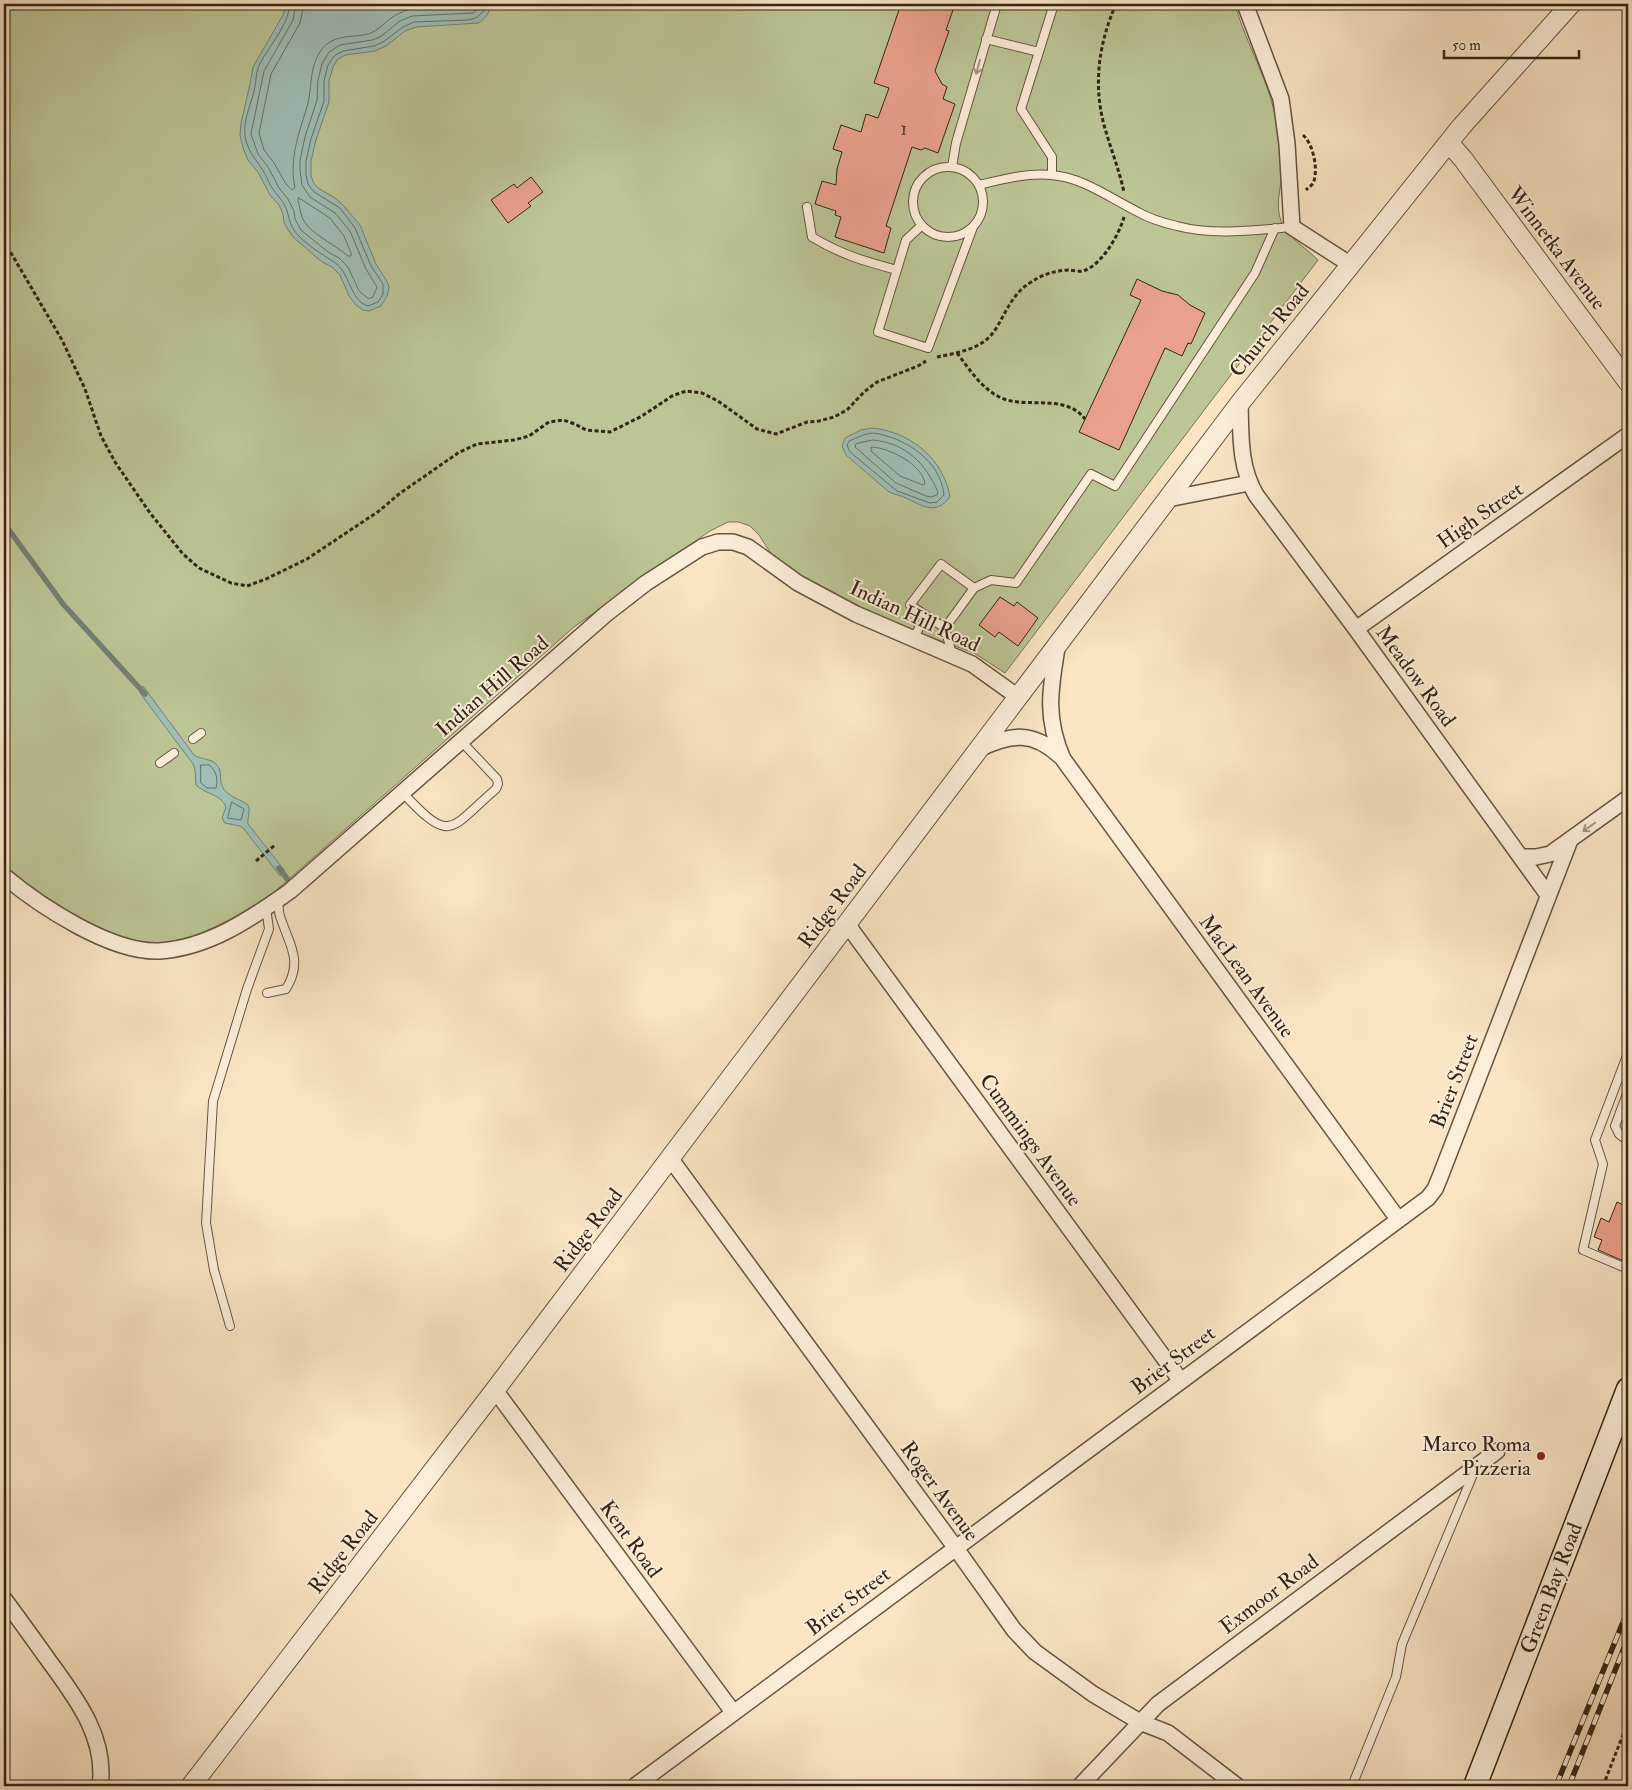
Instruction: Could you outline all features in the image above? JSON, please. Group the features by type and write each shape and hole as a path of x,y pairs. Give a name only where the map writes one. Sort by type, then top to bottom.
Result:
{"main road":[{"name":"Green Bay Road","path":"1475,1786 1628,1389"}],"street":[{"path":"1245,4 1281,100 1287,144 1292,227 1351,265"},
{"name":"Church Road","path":"1018,698 1240,403 1449,143 1571,4"},
{"name":"Winnetka Avenue","path":"1449,143 1464,159 1628,382"},
{"name":"Meadow Road","path":"1240,403 1242,453 1249,483 1256,495 1356,629 1548,895"},
{"name":"High Street","path":"1356,629 1628,435"},
{"path":"1168,499 1249,483"},
{"name":"Indian Hill Road","path":"4,876 36,900 84,930 135,948 158,951 179,948 230,930 290,891 612,609 646,583 686,557 702,547 718,542 733,542 748,547 798,583 856,614 972,664 1018,698"},
{"name":"MacLean Avenue","path":"1056,648 1050,698 1050,720 1054,740 1062,759"},
{"name":"Ridge Road","path":"191,1786 495,1390 1018,698"},
{"name":"MacLean Avenue","path":"980,748 999,740 1012,737 1026,737 1039,740 1050,747 1062,759 1398,1219"},
{"path":"1521,857 1536,857 1550,854 1628,798"},
{"name":"Brier Street","path":"634,1786 1428,1198 1435,1189 1570,840"},
{"name":"Cummings Avenue","path":"847,924 1181,1381"},
{"name":"Roger Avenue","path":"670,1158 1014,1630 1035,1652 1093,1694 1140,1722 1168,1734 1236,1786"},
{"name":"Kent Road","path":"495,1390 733,1712"},
{"name":"Exmoor Road","path":"1080,1786 1158,1704 1497,1450"},
{"path":"4,1598 77,1700 92,1729 100,1753 100,1786"}],"lane":[{"path":"952,167 956,143 997,4"},
{"path":"1052,175 1052,157 1021,109 1054,4"},
{"path":"986,39 1039,52"},
{"path":"952,167 963,170 972,176 979,185 983,196 980,218 964,234 947,237 930,233 916,218 912,199 914,190 925,174 933,169 952,167"},
{"path":"979,185 1030,174 1052,175 1073,179 1159,221 1188,228 1232,231 1292,227"},
{"path":"807,207 812,237 830,248 858,260 897,270"},
{"path":"922,226 906,240 878,332 928,348 973,227"},
{"path":"945,628 974,588 991,580 1016,583 1091,474 1116,486 1255,273 1275,228"},
{"path":"952,654 945,628 910,605 941,564 974,588"},
{"path":"913,638 926,617"},
{"path":"193,739 201,732"},
{"path":"402,792 428,819 439,826 445,828 455,825 464,819 498,784 497,779 461,741"},
{"path":"160,763 174,753"},
{"path":"267,993 286,989 294,976 293,947 272,904"},
{"path":"230,1326 214,1270 206,1223 213,1101 247,989 269,929 272,904"},
{"path":"1628,1053 1594,1140 1603,1164 1583,1250 1628,1269"},
{"path":"1628,1091 1615,1126 1619,1134 1628,1141"},
{"path":"1352,1786 1396,1677 1402,1644 1477,1466"}],"path":[{"path":"4,241 66,348 84,389 100,436 115,462 150,513 184,554 199,568 231,583 247,586 274,576 307,559 379,512 399,494 458,453 478,444 514,440 529,436 549,422 563,420 586,430 610,432 642,416 672,396 686,391 710,397 757,429 776,434 807,422 834,417 846,410 877,382 918,366 931,358 957,353 986,340 994,331 1009,304 1028,284 1045,274 1059,271 1082,271 1092,266 1105,255 1122,226 1127,206 1120,174 1104,124 1099,97 1100,52 1116,4"},
{"path":"957,353 978,380 990,391 1004,398 1019,402 1064,405 1085,419"},
{"path":"256,861 275,845"},
{"path":"1603,1786 1628,1722"}],"green space":[{"path":"4,4 1235,4 1274,110 1282,161 1278,203 1279,215 1287,232 1318,260 1005,673 974,653 895,624 817,586 786,567 770,552 759,535 750,526 739,522 728,522 710,531 574,627 272,894 209,930 182,940 169,943 148,943 126,939 103,931 81,920 39,893 4,866"}],"water":[{"path":"286,4 489,4 487,15 478,23 416,27 405,31 386,46 375,51 345,55 337,60 333,67 329,81 329,102 316,140 311,161 311,175 313,182 318,188 343,205 360,225 376,264 388,283 387,296 381,306 369,311 363,310 356,305 349,296 340,275 332,267 322,262 293,237 284,223 279,205 270,195 258,172 248,160 243,148 240,135 241,123 253,67 283,15"},
{"path":"873,428 900,435 923,450 933,460 941,471 950,497 945,503 935,508 930,508 889,492 846,455 842,446 845,438 861,430"},
{"path":"143,686 194,755 216,764 224,789 230,795 248,805 248,824 285,871 280,876 244,829 240,826 225,823 222,818 226,807 223,802 196,785 193,764 140,693"}],"building":[{"path":"901,4 955,4 946,30 949,31 935,71 942,84 947,87 943,99 955,104 938,153 925,148 921,150 912,147 886,226 891,228 884,253 835,237 841,217 835,215 836,211 815,204 822,181 836,185 837,169 842,152 833,149 841,125 861,132 866,114 878,118 889,88 874,83"},
{"path":"531,177 543,192 528,203 531,206 508,223 491,200 514,184 517,188"},
{"path":"1137,279 1162,291 1178,295 1190,305 1205,313 1191,344 1188,343 1182,356 1165,348 1119,450 1079,432 1141,300 1130,295"},
{"path":"1000,597 1014,606 1017,602 1038,618 1018,646 999,632 995,637 979,625"},
{"path":"1617,1202 1628,1207 1628,1263 1598,1250 1602,1240 1594,1237 1601,1218 1609,1222"}],"waterway":[{"path":"4,523 63,604 145,694"},
{"path":"279,868 288,880"}],"railway":[{"path":"1556,1786 1628,1610"},
{"path":"1569,1786 1628,1638"}],"place":[{"name":"Marco Roma Pizzeria","path":"1541,1456"}]}
